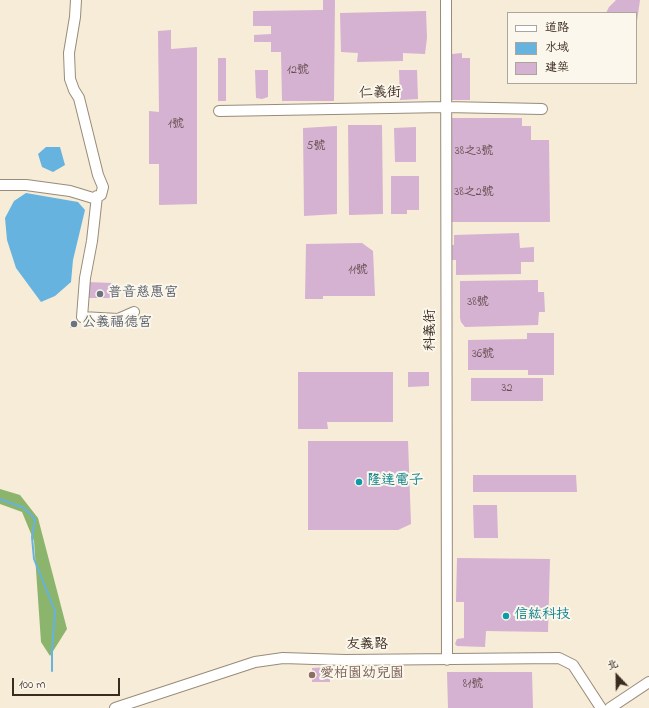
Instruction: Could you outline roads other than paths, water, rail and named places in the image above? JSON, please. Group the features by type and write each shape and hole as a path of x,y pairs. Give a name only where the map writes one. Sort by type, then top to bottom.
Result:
{"street":[{"path":"0,185 26,184 70,191 93,198 101,195 103,187 98,175 79,98 70,79 69,53 76,0"},
{"name":"科義街","path":"446,0 447,660"},
{"name":"仁義街","path":"219,111 446,107 542,109"},
{"path":"97,196 92,241 85,278 82,317 118,319 134,312"},
{"name":"友義路","path":"115,708 255,662 283,658 345,660 559,658 573,665 601,708"},
{"path":"610,708 649,682"}],"water":[{"path":"46,147 60,147 65,165 53,172 42,167 38,154"},
{"path":"26,193 78,202 85,210 73,260 71,282 55,296 41,302 16,268 7,240 5,218 14,201"}],"waterway":[{"path":"0,499 24,508 35,519 32,537 34,559 55,611 52,671"}],"place":[{"name":"普音慈惠宮","path":"100,294"},
{"name":"公義福德宮","path":"74,324"},
{"name":"隆達電子","path":"359,482"},
{"name":"信紘科技","path":"506,616"},
{"name":"愛柏園幼兒園","path":"312,675"}]}
